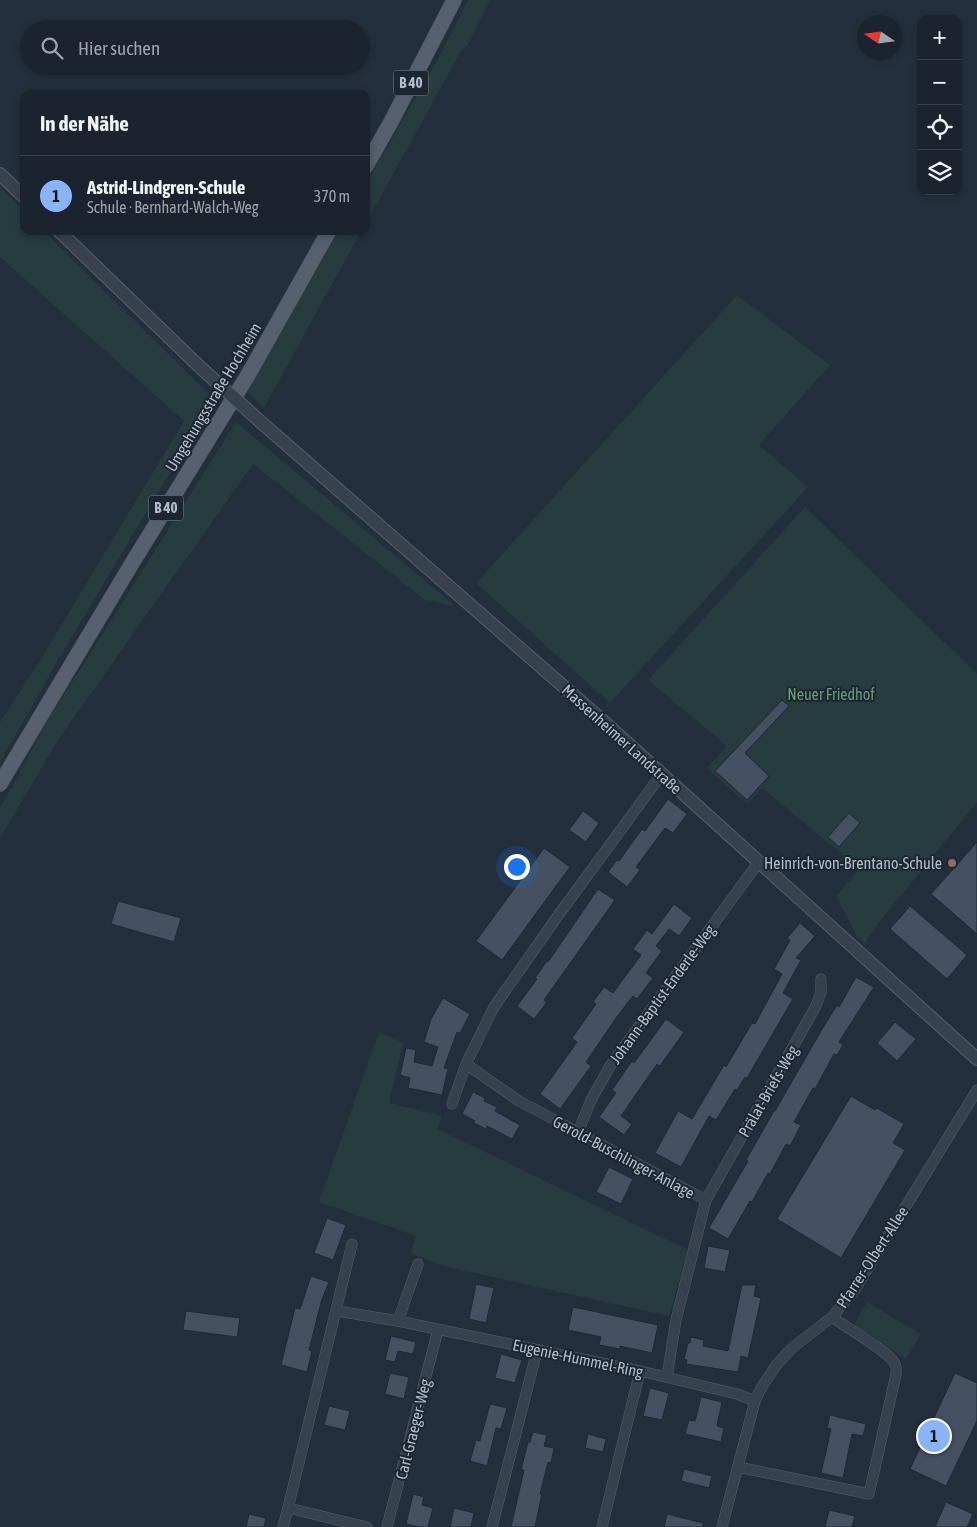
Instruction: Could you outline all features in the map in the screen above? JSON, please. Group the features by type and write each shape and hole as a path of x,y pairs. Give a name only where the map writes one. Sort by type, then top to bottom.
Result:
{"main road":[{"name":"B 40","path":"370,159 396,113 454,0"},
{"name":"Umgehungsstraße Hochheim","path":"0,784 248,375 327,235"}],"street":[{"path":"0,174 20,193"},
{"name":"Massenheimer Landstraße","path":"63,235 202,369 602,720 977,1059"},
{"path":"452,1104 466,1064 494,1007 556,918 661,775"},
{"name":"Johann-Baptist-Enderle-Weg","path":"578,1132 591,1100 610,1066 758,862"},
{"name":"Prälat-Briefs-Weg","path":"706,1200 816,1006 821,992 821,979"},
{"name":"Gerold-Buschlinger-Anlage","path":"466,1064 518,1101 706,1200 676,1320 667,1377"},
{"name":"Pfarrer-Olbert-Allee","path":"722,1527 755,1401 764,1384 777,1364 792,1348 832,1317 854,1291 977,1090"},
{"path":"283,1527 352,1244"},
{"path":"398,1321 418,1264"},
{"name":"Eugenie-Hummel-Ring","path":"337,1311 398,1321 640,1371 737,1394 755,1401"},
{"path":"738,1467 869,1494 895,1380 895,1364 891,1358 879,1349 832,1317"},
{"name":"Carl-Graeger-Weg","path":"387,1527 438,1330"},
{"path":"492,1527 537,1351"},
{"path":"602,1527 640,1371"},
{"path":"288,1508 367,1527"}],"green space":[{"path":"468,0 490,0 467,46 461,51 370,216 370,176 437,61"},
{"path":"0,187 20,207 20,235 48,235 214,399 54,667 0,763 0,722 36,667 184,421 0,257"},
{"path":"337,235 359,235 264,408 247,391"},
{"path":"737,295 830,365 759,445 808,487 610,703 476,583"},
{"path":"236,422 455,606 425,600 253,464 58,740 0,838 0,809 45,725"},
{"name":"Neuer Friedhof","path":"805,507 977,674 977,802 877,925 865,944 857,936 836,896 860,869 762,788 747,804 707,768 727,746 648,680"},
{"path":"379,1032 403,1043 389,1103 442,1116 438,1129 688,1250 669,1316 443,1266 411,1253 416,1236 319,1202"},
{"path":"867,1302 921,1334 906,1359 854,1325"}],"building":[{"path":"782,700 789,706 745,753 769,776 747,800 715,771"},
{"path":"668,799 687,814 673,833 665,828 636,867 640,870 627,887 608,872 617,860 619,861 642,829 645,831"},
{"path":"583,811 599,823 586,842 569,830"},
{"path":"849,813 860,823 839,847 828,837"},
{"path":"977,842 977,934 931,894"},
{"path":"544,848 570,867 502,960 476,941"},
{"path":"598,889 615,900 544,1000 547,1002 534,1019 517,1006"},
{"path":"118,901 181,918 174,942 111,924"},
{"path":"674,904 692,918 679,936 669,929 656,946 662,951 646,973 653,978 637,999 633,996 616,1018 586,1062 591,1066 560,1109 540,1094 577,1042 572,1038 596,1004 593,1002 604,987 613,993 641,955 633,949 647,930 652,934"},
{"path":"910,906 967,955 947,979 890,929"},
{"path":"800,923 815,936 796,958 801,960 783,993 793,999 747,1078 745,1077 737,1090 735,1089 716,1120 709,1116 681,1167 655,1153 678,1111 692,1119 724,1065 726,1067 752,1023 755,1024 782,974 774,969 790,940 787,938"},
{"path":"856,977 874,987 839,1042 843,1045 837,1055 834,1054 794,1122 801,1125 790,1146 786,1144 770,1174 768,1173 728,1239 709,1228 748,1161 746,1160 774,1111 821,1031 837,1005 839,1007"},
{"path":"443,998 470,1014 460,1033 457,1032 444,1068 448,1069 442,1095 408,1088 410,1078 400,1075 406,1048 416,1050 414,1062 432,1066 438,1047 424,1042 431,1019"},
{"path":"666,1019 684,1032 660,1066 657,1064 621,1116 632,1124 624,1135 599,1117 616,1093 612,1090 632,1061 634,1063"},
{"path":"895,1022 916,1039 897,1061 877,1043"},
{"path":"473,1092 485,1098 484,1101 497,1107 495,1111 520,1125 512,1139 487,1126 486,1129 474,1123 475,1121 462,1114"},
{"path":"851,1096 875,1110 877,1108 904,1124 893,1143 905,1150 841,1258 777,1219"},
{"path":"609,1167 633,1179 621,1204 596,1192"},
{"path":"327,1218 346,1225 333,1260 314,1253"},
{"path":"708,1246 730,1250 725,1272 704,1268"},
{"path":"311,1276 329,1282 322,1299 309,1350 312,1351 307,1372 281,1365 295,1308 300,1309"},
{"path":"476,1284 494,1288 486,1323 469,1319"},
{"path":"742,1285 756,1285 754,1296 761,1298 748,1358 741,1356 738,1372 686,1364 687,1360 684,1359 691,1337 704,1340 703,1346 728,1351"},
{"path":"573,1307 658,1325 652,1353 620,1346 620,1349 599,1345 601,1337 568,1330"},
{"path":"186,1311 240,1318 237,1337 183,1330"},
{"path":"391,1336 416,1342 413,1354 398,1351 395,1362 385,1360"},
{"path":"501,1354 522,1360 515,1383 495,1378"},
{"path":"390,1373 409,1377 404,1399 385,1394"},
{"path":"955,1373 977,1383 977,1421 946,1486 910,1469"},
{"path":"650,1388 669,1393 662,1420 643,1416"},
{"path":"701,1397 722,1402 717,1426 724,1428 721,1442 685,1434 689,1420 695,1421"},
{"path":"490,1404 507,1408 501,1429 496,1428 487,1466 470,1461 476,1440 480,1441"},
{"path":"329,1406 350,1411 345,1430 324,1425"},
{"path":"830,1415 866,1424 863,1436 852,1434 843,1478 821,1473 831,1429 827,1428"},
{"path":"533,1432 547,1435 544,1446 554,1448 551,1463 548,1462 540,1494 542,1494 535,1527 511,1527 524,1470 521,1470 528,1442 530,1442"},
{"path":"588,1434 606,1439 603,1452 585,1448"},
{"path":"684,1469 712,1476 709,1488 681,1481"},
{"path":"413,1494 424,1497 422,1505 433,1508 428,1527 406,1524"},
{"path":"946,1502 973,1514 967,1527 935,1527"},
{"path":"454,1508 474,1513 471,1527 450,1527"},
{"path":"829,1510 855,1516 852,1527 825,1527"},
{"path":"249,1514 266,1518 264,1527 246,1527"},
{"path":"667,1514 703,1523 703,1527 664,1527"}],"place":[{"name":"Heinrich-von-Brentano-Schule","path":"952,863"},
{"name":"Astrid-Lindgren-Schule","path":"934,1436"}]}
